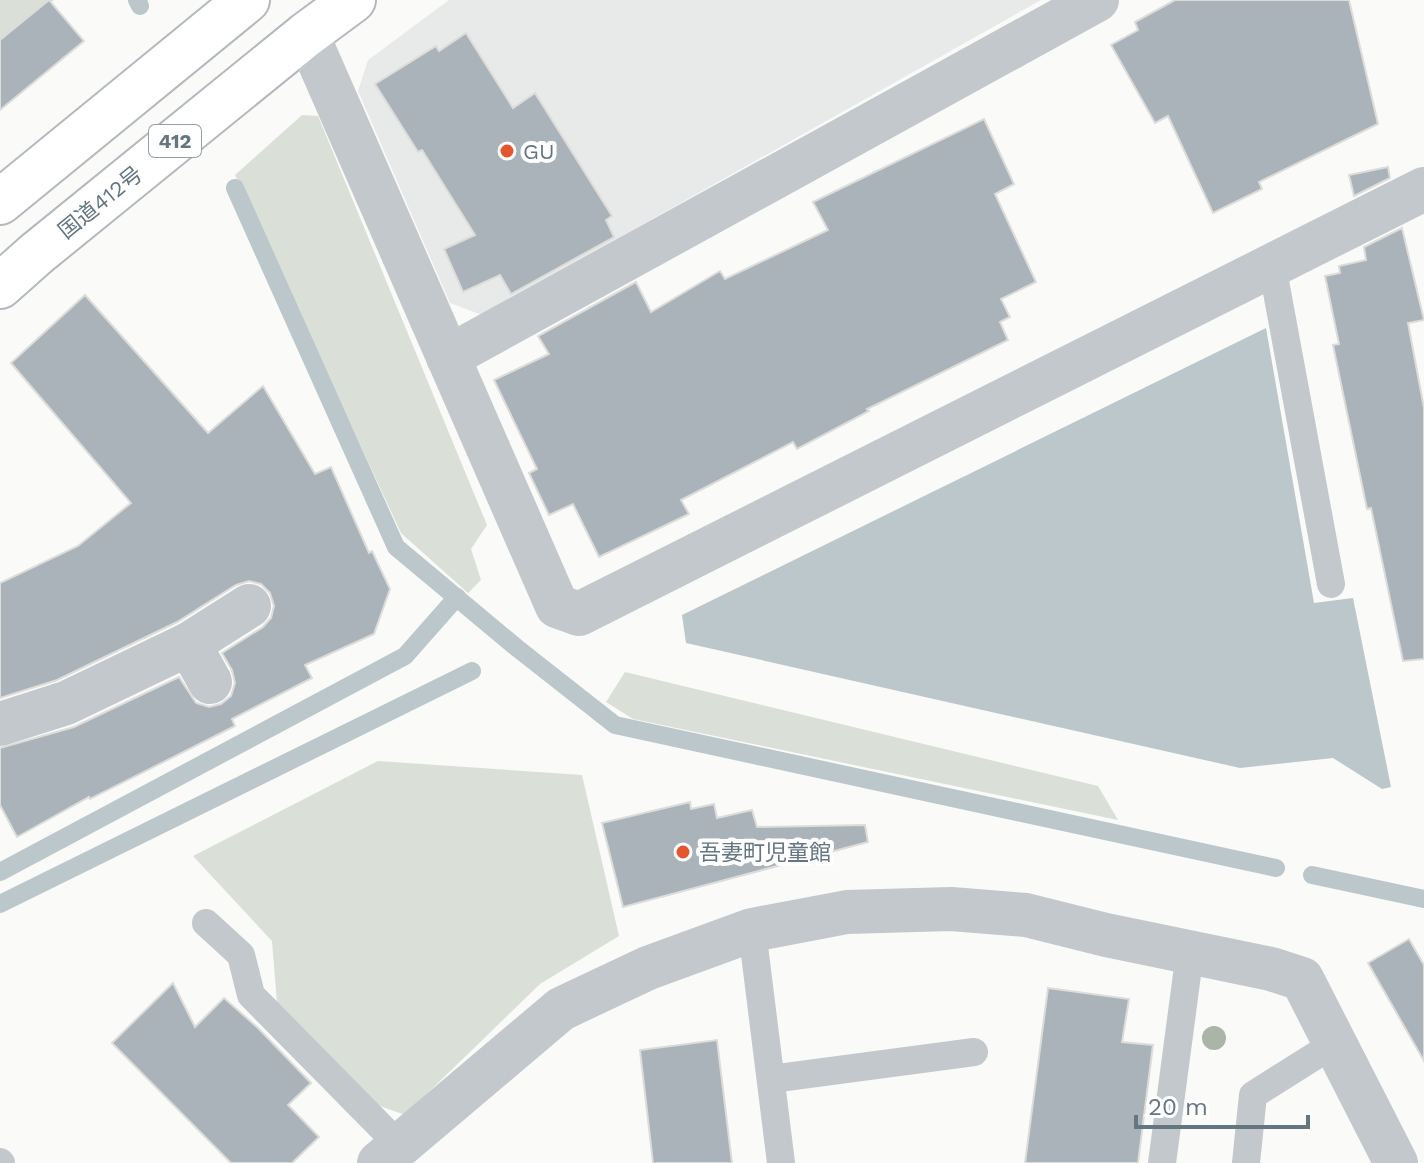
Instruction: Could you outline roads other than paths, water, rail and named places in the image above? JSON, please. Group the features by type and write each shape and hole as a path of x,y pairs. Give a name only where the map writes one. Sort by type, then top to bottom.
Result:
{"highway":[{"path":"0,202 247,0"},
{"name":"国道412号","path":"0,286 307,34 353,0"}],"street":[{"path":"448,357 1097,0"},
{"path":"307,34 557,606 579,614 1424,189"},
{"path":"0,724 66,703 189,644 249,606"},
{"path":"189,644 210,682"},
{"path":"389,1154 561,1009 648,968 752,930 847,912 951,909 1026,915 1271,969 1302,979 1396,1163"}],"lane":[{"path":"1272,265 1331,584"},
{"path":"206,923 241,955 251,995 389,1154"},
{"path":"752,930 781,1163"},
{"path":"1162,1163 1190,952"},
{"path":"1246,1163 1253,1095 1334,1044"},
{"path":"771,1079 974,1052"}],"waterway":[{"path":"137,0 140,6"},
{"path":"235,188 396,547 615,725 1276,868"},
{"path":"0,872 405,656 457,597"},
{"path":"0,904 472,671"},
{"path":"1312,875 1424,899"}],"place":[{"name":"GU","path":"507,151"},
{"name":"吾妻町児童館","path":"683,852"}]}
